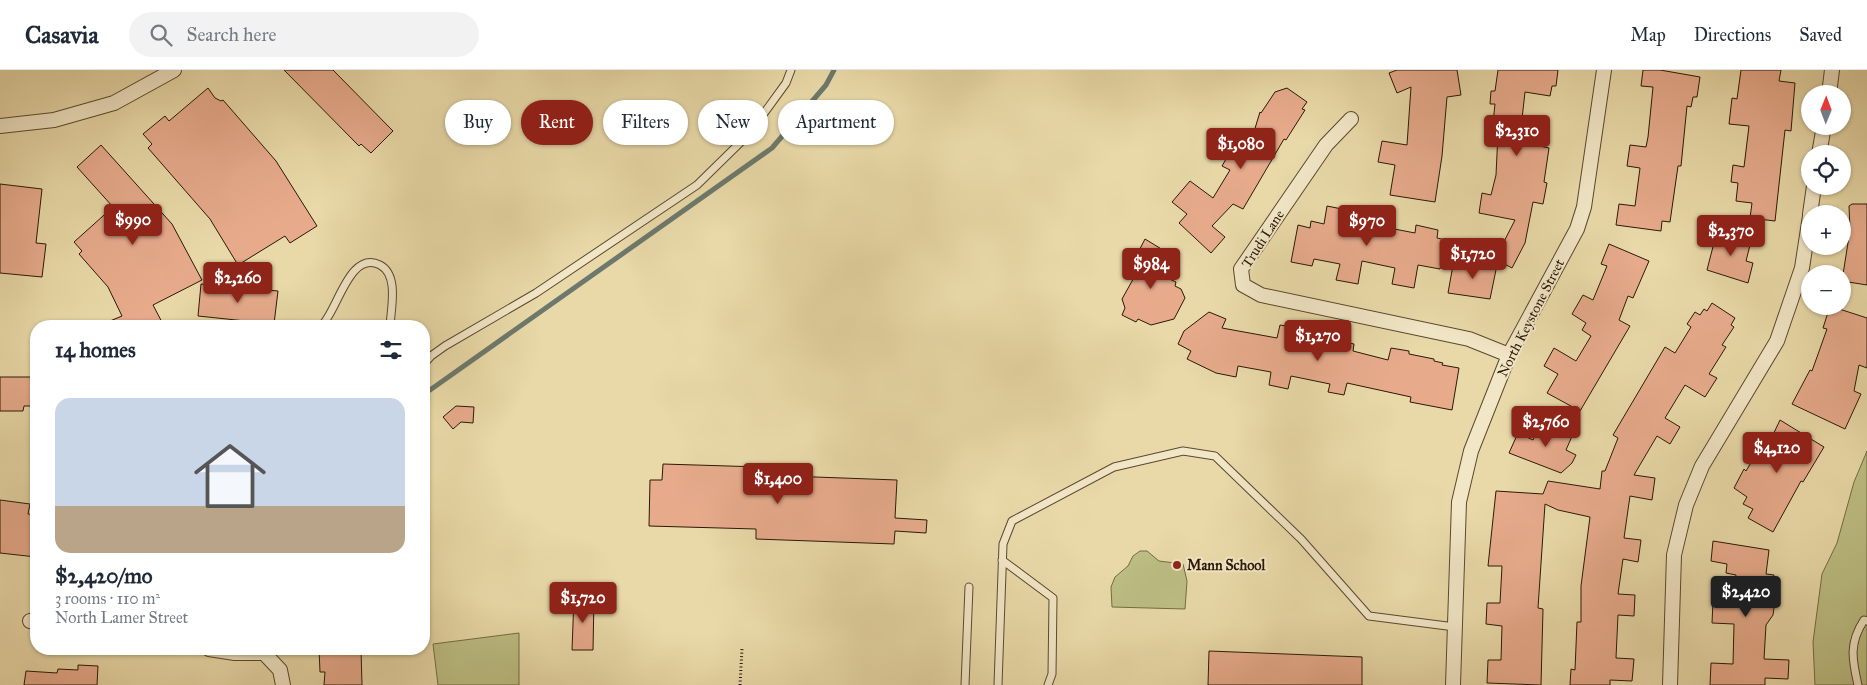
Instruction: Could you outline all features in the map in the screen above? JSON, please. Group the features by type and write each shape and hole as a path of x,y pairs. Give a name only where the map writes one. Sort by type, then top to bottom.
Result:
{"street":[{"path":"0,126 54,120 114,103 174,70"},
{"name":"North Keystone Street","path":"1453,685 1459,502 1471,451 1509,355 1577,229 1584,207 1604,70"},
{"path":"1830,85 1832,70"},
{"name":"Trudi Lane","path":"1351,119 1326,145 1241,269 1243,285 1261,296 1469,339 1509,355"},
{"path":"1670,685 1674,555 1686,506 1702,466 1777,340 1802,268 1804,255"},
{"path":"266,655 280,670 283,685"}],"lane":[{"path":"430,356 536,293 698,185 750,134 786,83 791,70"},
{"path":"328,320 345,282 360,266 370,263 378,264 387,270 392,283 390,320"},
{"path":"998,685 1003,544 1012,521 1114,468 1183,451 1215,456 1302,540 1369,616 1455,627"},
{"path":"1002,560 1053,598 1052,674 1048,685"},
{"path":"965,685 969,587"},
{"path":"1858,685 1852,650 1855,633 1864,620 1867,621"}],"path":[{"path":"740,685 742,649"}],"green space":[{"path":"1867,451 1867,685 1815,685 1813,642 1822,574 1837,543 1854,482"},
{"path":"1140,551 1147,551 1159,561 1183,564 1187,581 1185,609 1112,607 1111,587 1115,577 1128,566 1133,556"},
{"path":"519,633 519,685 438,685 433,644"}],"building":[{"path":"284,70 333,70 393,131 371,153 361,144 359,146"},
{"path":"1397,70 1457,70 1461,95 1447,97 1442,156 1435,202 1390,195 1395,165 1378,162 1382,141 1407,145 1411,87 1397,93 1389,73"},
{"path":"1498,70 1558,70 1556,86 1552,86 1550,96 1525,92 1522,119 1533,120 1530,144 1549,148 1544,182 1547,183 1543,204 1533,202 1525,243 1512,268 1495,259 1515,220 1479,213 1482,193 1491,195 1496,175 1498,133 1492,132 1495,104 1490,104 1491,91 1495,91"},
{"path":"1643,70 1660,70 1700,77 1697,97 1693,97 1691,107 1687,106 1681,166 1678,166 1670,222 1662,221 1661,231 1616,225 1619,204 1635,206 1640,168 1627,166 1630,145 1646,147 1648,137 1653,87 1641,86"},
{"path":"1741,70 1781,70 1779,81 1795,83 1791,131 1785,130 1775,221 1750,218 1752,203 1736,201 1738,183 1731,182 1733,165 1744,167 1749,126 1729,124 1732,98 1737,99"},
{"path":"208,88 215,98 223,100 276,161 317,226 290,243 285,236 238,265 210,219 148,148 152,144 143,134 165,116 169,121"},
{"path":"1287,88 1307,102 1302,109 1305,110 1286,140 1284,139 1243,209 1233,204 1212,226 1225,237 1211,253 1179,223 1187,214 1172,202 1190,181 1213,198 1230,170 1222,166 1237,140 1249,148 1260,112 1275,92"},
{"path":"101,145 172,224 202,280 153,305 161,320 112,320 122,316 108,287 79,254 82,251 74,242 113,207 77,167"},
{"path":"0,184 42,189 36,243 46,244 42,277 0,273"},
{"path":"1867,204 1867,285 1851,282 1851,265 1845,265 1846,255 1851,255 1850,205"},
{"path":"1327,206 1347,210 1346,215 1385,222 1384,227 1415,233 1416,225 1438,230 1437,238 1446,240 1440,269 1418,265 1414,288 1392,284 1395,268 1362,261 1358,284 1336,280 1340,264 1314,259 1312,266 1291,262 1298,225 1310,228 1311,221 1324,224"},
{"path":"1717,231 1751,241 1746,261 1753,263 1748,283 1707,270"},
{"path":"1145,239 1163,250 1152,271 1176,282 1175,286 1181,289 1185,298 1174,319 1151,325 1138,319 1136,322 1122,315 1125,308 1122,299 1136,274 1129,270"},
{"path":"1609,244 1649,261 1633,298 1628,296 1619,320 1630,326 1580,411 1547,393 1558,374 1544,366 1554,348 1576,361 1591,336 1582,330 1586,323 1572,314 1583,295 1593,300 1607,266 1601,264"},
{"path":"1475,261 1497,265 1490,299 1448,293 1453,265 1473,269"},
{"path":"201,284 278,291 274,320 236,320 198,316"},
{"path":"1712,303 1735,318 1731,325 1734,327 1722,345 1726,347 1709,374 1717,378 1705,397 1685,385 1665,418 1680,427 1670,444 1657,436 1634,475 1655,478 1652,500 1630,496 1624,538 1641,540 1638,562 1623,559 1618,594 1635,595 1634,616 1618,615 1616,658 1634,659 1632,681 1610,680 1610,685 1570,685 1571,669 1575,670 1577,622 1581,622 1581,586 1590,517 1558,510 1545,504 1538,608 1543,609 1541,685 1487,683 1488,660 1501,660 1502,626 1486,624 1487,603 1500,603 1502,566 1488,566 1496,491 1543,494 1548,481 1600,489 1602,471 1605,471 1618,438 1613,435 1665,347 1675,353 1691,327 1687,324 1695,312 1700,315 1704,309 1707,311"},
{"path":"1209,312 1226,319 1222,328 1277,338 1280,325 1320,332 1319,337 1354,344 1353,351 1388,360 1391,348 1409,351 1409,354 1434,359 1434,361 1443,363 1442,365 1459,368 1452,410 1410,402 1411,397 1347,383 1344,395 1328,392 1330,384 1291,376 1288,389 1269,385 1271,372 1238,366 1236,377 1216,373 1187,359 1191,351 1178,344 1184,331"},
{"path":"1851,313 1867,318 1867,368 1859,365 1854,391 1861,394 1845,429 1792,404 1810,370 1812,371 1827,329 1823,328 1827,315 1851,315"},
{"path":"0,377 30,377 30,406 24,406 23,411 0,411"},
{"path":"456,406 474,407 473,423 461,422 453,429 443,417"},
{"path":"1780,420 1824,447 1803,482 1801,481 1773,532 1748,518 1753,509 1743,504 1747,497 1734,488 1744,469 1746,471 1767,436 1771,439"},
{"path":"1540,421 1573,434 1566,450 1576,455 1572,463 1561,473 1509,453 1518,433 1533,440"},
{"path":"663,464 761,467 761,475 897,480 895,518 927,520 926,533 895,531 894,544 756,539 756,529 649,526 650,480 662,480"},
{"path":"0,500 30,504 28,514 30,514 30,556 0,553"},
{"path":"1713,541 1769,550 1766,574 1774,575 1772,589 1760,587 1774,608 1773,615 1766,625 1764,659 1789,660 1788,679 1765,678 1765,685 1710,685 1711,663 1733,664 1734,624 1712,623 1713,601 1732,602 1736,575 1726,573 1727,564 1711,561"},
{"path":"574,597 594,598 593,650 572,650"},
{"path":"1209,651 1362,657 1362,685 1208,685"},
{"path":"319,655 361,655 362,685 324,685 325,672 320,672"},
{"path":"78,665 98,666 97,685 24,685 26,671 57,673 58,669 78,670"}],"waterway":[{"path":"430,390 772,148 826,85 834,70"}],"place":[{"name":"Mann School","path":"1177,565"}]}
